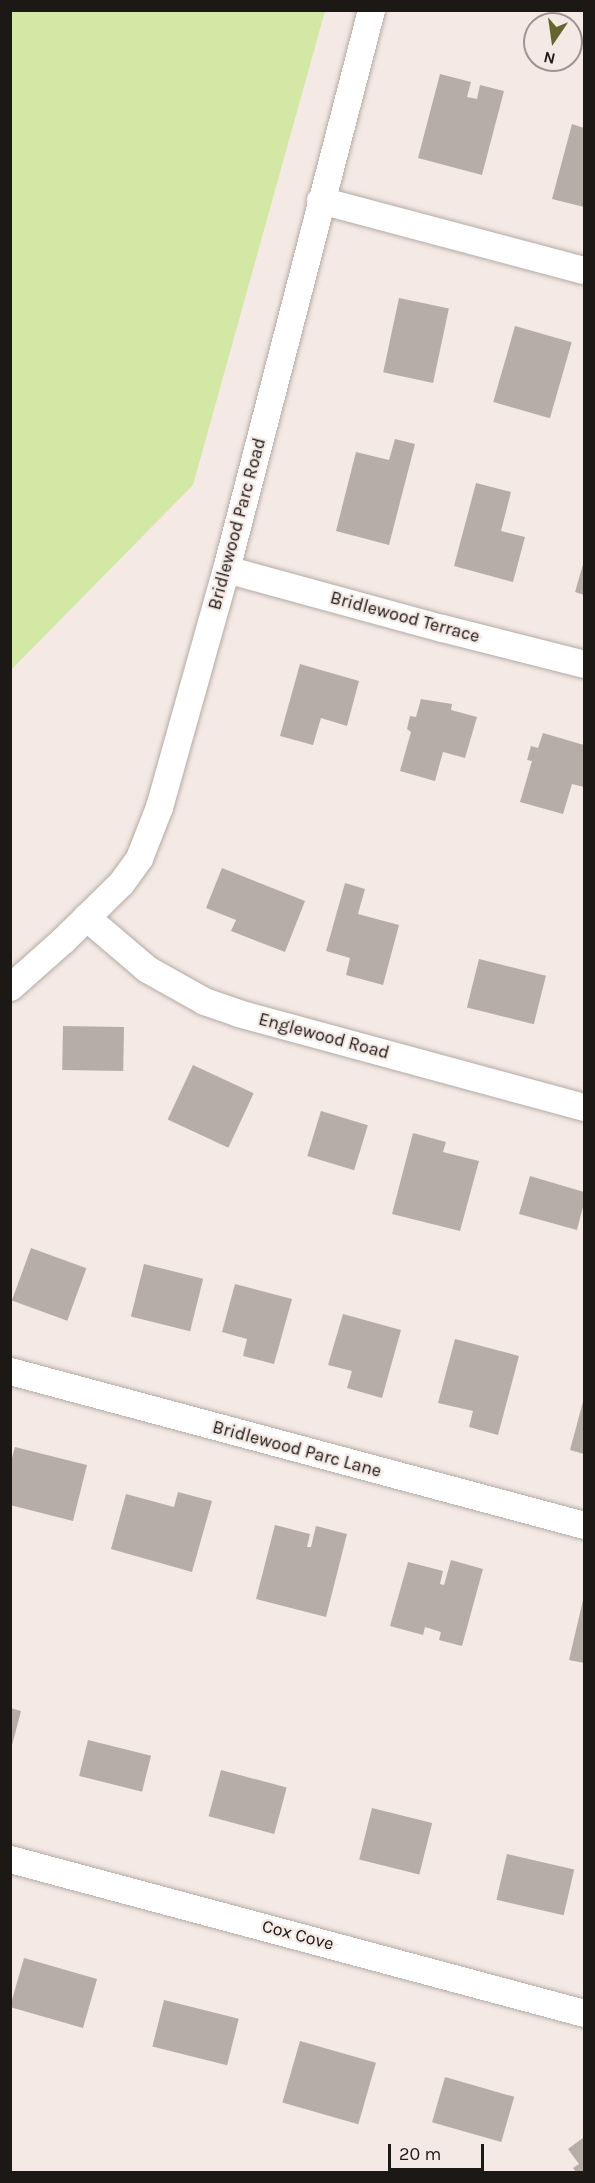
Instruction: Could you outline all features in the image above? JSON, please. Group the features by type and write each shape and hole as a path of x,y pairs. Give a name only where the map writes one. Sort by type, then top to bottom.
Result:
{"street":[{"name":"Bridlewood Parc Road","path":"10,987 121,883 139,858 155,817 226,568 371,10"},
{"path":"320,200 585,270"},
{"name":"Bridlewood Terrace","path":"226,568 442,628 585,664"},
{"name":"Englewood Road","path":"86,917 147,969 204,1001 238,1013 585,1107"},
{"name":"Bridlewood Parc Lane","path":"10,1371 585,1525"},
{"name":"Cox Cove","path":"10,1859 585,2013"}],"green space":[{"path":"11,10 325,11 193,485 11,670"}],"building":[{"path":"440,74 471,82 467,97 477,99 480,85 504,91 482,175 418,158"},
{"path":"572,124 584,128 584,207 552,199"},
{"path":"399,298 449,309 433,383 383,372"},
{"path":"515,326 572,342 550,418 493,402"},
{"path":"395,439 415,444 389,545 336,531 356,452 389,460"},
{"path":"476,483 511,492 501,531 525,537 513,582 454,566"},
{"path":"584,561 584,595 575,592"},
{"path":"300,664 359,681 347,726 321,718 313,745 280,736"},
{"path":"421,699 452,704 451,710 477,717 465,758 443,752 435,781 400,771 411,732 407,729 410,716 416,717"},
{"path":"543,733 584,745 584,787 572,784 563,814 520,802 532,761 527,760 531,746 538,748"},
{"path":"222,868 305,901 285,952 231,931 236,920 206,908"},
{"path":"345,883 365,889 358,914 399,925 383,985 346,975 350,958 326,951"},
{"path":"479,959 546,976 534,1024 467,1008"},
{"path":"63,1026 124,1027 123,1071 62,1070"},
{"path":"193,1065 254,1093 228,1148 168,1119"},
{"path":"321,1111 368,1125 354,1170 307,1156"},
{"path":"413,1133 446,1142 443,1152 479,1161 460,1231 392,1214"},
{"path":"530,1176 584,1192 584,1203 577,1230 519,1214"},
{"path":"31,1248 86,1268 67,1321 12,1301"},
{"path":"144,1264 203,1279 190,1331 131,1316"},
{"path":"235,1284 292,1299 274,1364 243,1356 247,1339 222,1332"},
{"path":"343,1314 401,1330 382,1398 347,1388 352,1371 328,1365"},
{"path":"455,1339 519,1356 498,1435 469,1427 473,1411 438,1403"},
{"path":"584,1398 584,1454 570,1450"},
{"path":"15,1447 87,1465 73,1521 10,1505 10,1465"},
{"path":"178,1492 212,1501 192,1572 111,1549 126,1494 174,1507"},
{"path":"275,1525 310,1534 307,1547 311,1547 316,1526 347,1534 326,1617 256,1599"},
{"path":"451,1560 483,1569 462,1646 439,1640 441,1632 425,1627 423,1635 390,1626 408,1562 443,1571 440,1584 444,1585"},
{"path":"584,1601 584,1663 569,1660"},
{"path":"10,1708 21,1711 11,1749 10,1749"},
{"path":"88,1740 151,1756 142,1792 79,1776"},
{"path":"221,1770 287,1788 274,1834 209,1816"},
{"path":"372,1808 432,1823 419,1874 359,1859"},
{"path":"507,1854 574,1870 564,1915 496,1900"},
{"path":"24,1958 97,1979 83,2028 10,2007"},
{"path":"164,2000 239,2019 227,2065 152,2047"},
{"path":"300,2041 376,2063 358,2124 282,2103"},
{"path":"445,2077 514,2097 501,2142 432,2122"},
{"path":"584,2137 584,2172 576,2172 573,2168 579,2164 568,2149"}]}
